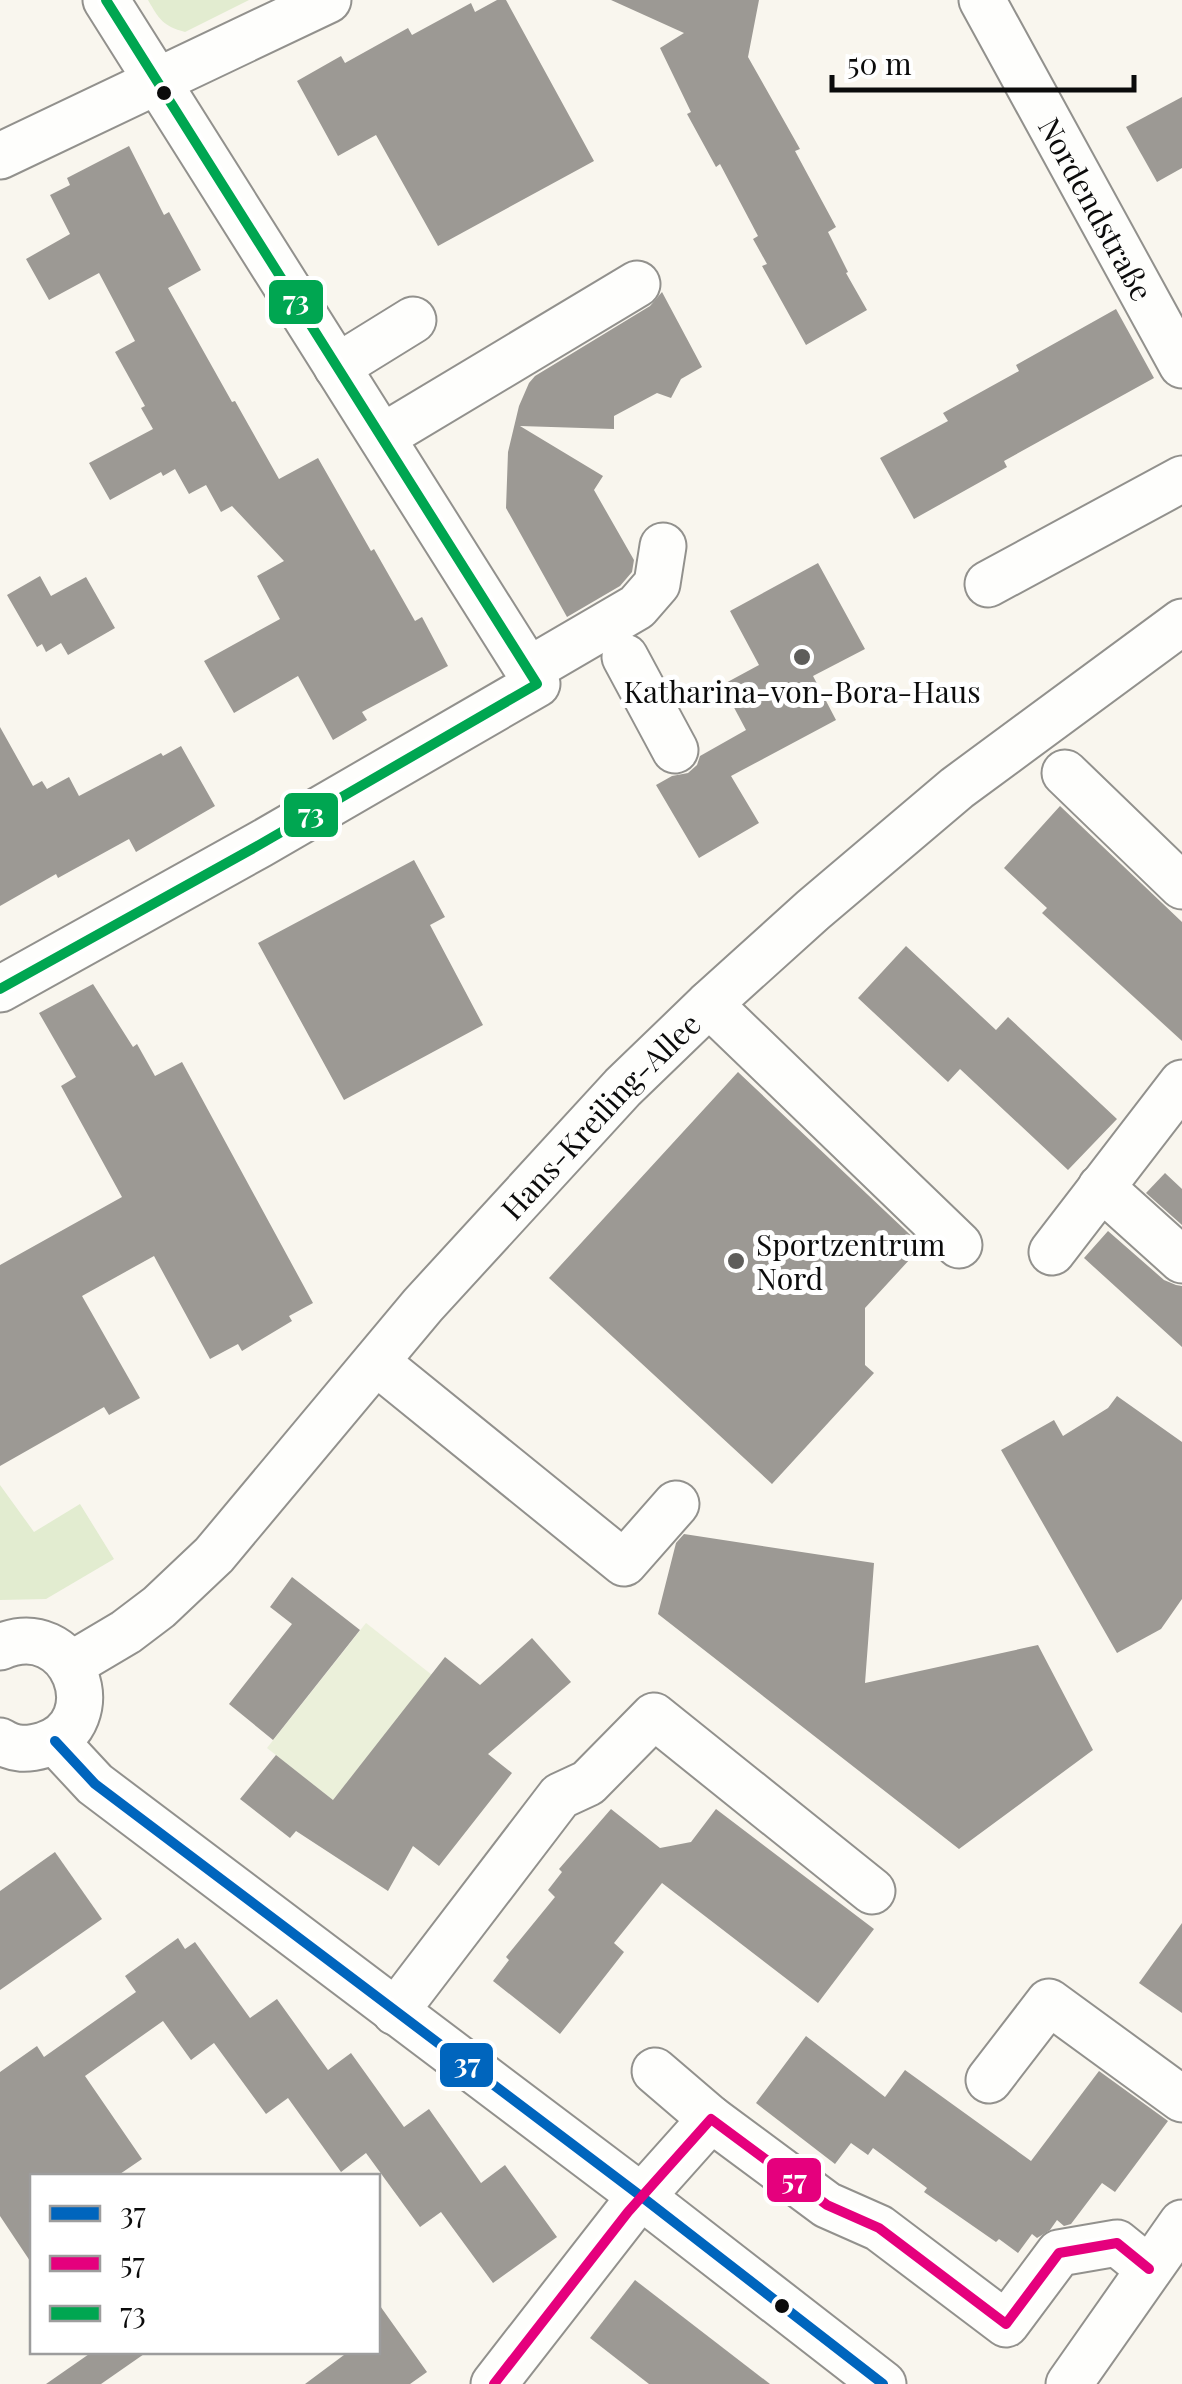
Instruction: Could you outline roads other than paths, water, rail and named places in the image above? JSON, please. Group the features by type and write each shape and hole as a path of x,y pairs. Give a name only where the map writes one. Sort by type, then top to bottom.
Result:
{"street":[{"path":"106,0 533,677"},
{"path":"0,156 328,0"},
{"name":"Nordendstraße","path":"982,0 1182,365"},
{"path":"382,437 637,284"},
{"path":"337,367 413,320"},
{"path":"988,584 1182,479"},
{"path":"0,990 311,816 533,677 637,607 657,584 663,546"},
{"name":"Hans-Kreiling-Allee","path":"72,1664 159,1607 214,1556 424,1305 623,1087 708,1004 957,788 1182,622"},
{"path":"625,657 675,750"},
{"path":"1065,773 1182,886"},
{"path":"708,1004 958,1244"},
{"path":"1052,1252 1182,1083"},
{"path":"1101,1188 1182,1260"},
{"path":"376,1362 624,1562 676,1504"},
{"path":"0,1647 18,1641 38,1642 59,1651 72,1664 80,1687 80,1706 69,1728 55,1741 30,1749 0,1741"},
{"path":"395,2012 560,1796 588,1783 654,1716 872,1892"},
{"path":"55,1741 94,1784 883,2384"},
{"path":"989,2080 1049,2002 1182,2100"},
{"path":"655,2070 711,2119 827,2204 880,2228 1006,2324 1059,2253 1117,2243 1150,2269"},
{"path":"494,2384 628,2212 711,2119"},
{"path":"1070,2384 1182,2223"}],"place":[{"name":"Katharina-von-Bora-Haus","path":"802,657"},
{"name":"Sportzentrum Nord","path":"736,1261"}]}
